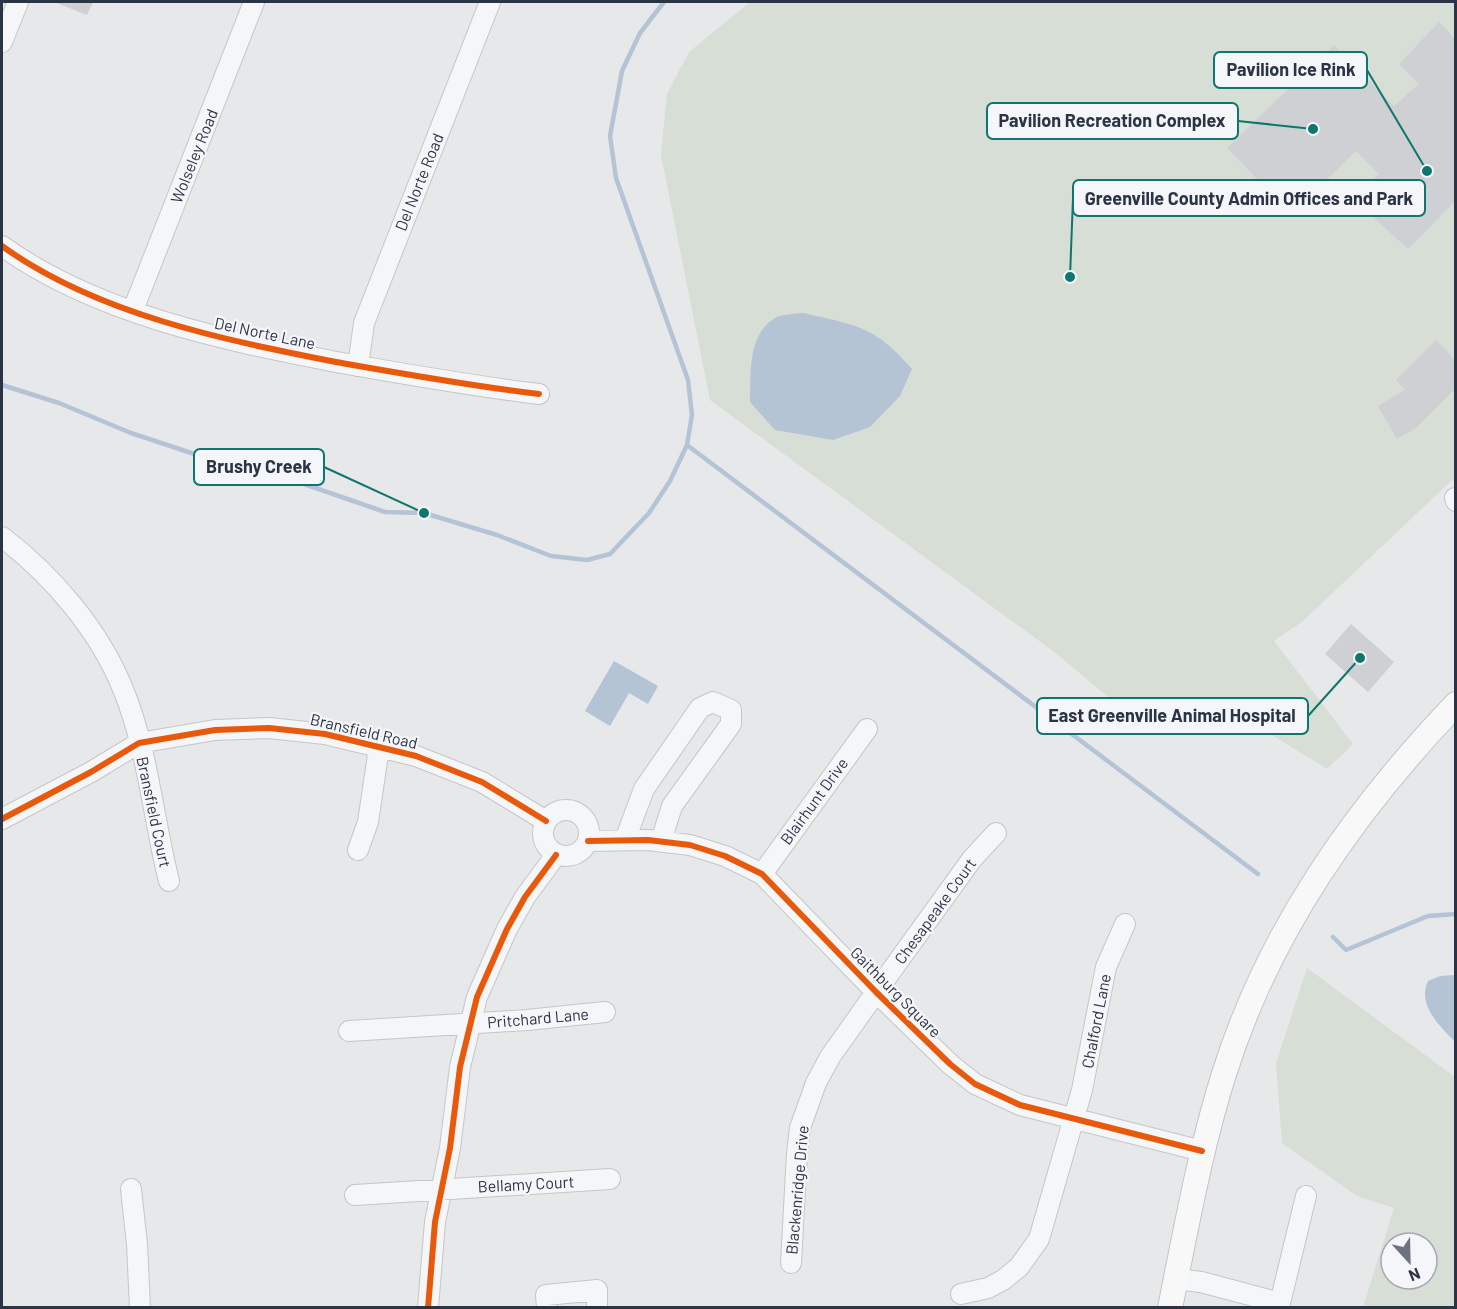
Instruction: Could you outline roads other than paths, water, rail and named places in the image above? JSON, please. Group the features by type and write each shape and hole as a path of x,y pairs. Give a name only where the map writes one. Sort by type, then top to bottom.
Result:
{"main road":[{"path":"1170,1308 1202,1151 1240,1031 1265,971 1298,908 1332,853 1372,797 1455,704"}],"street":[{"path":"2,42 18,2"},
{"name":"Wolseley Road","path":"133,310 254,2"},
{"name":"Del Norte Road","path":"358,366 364,323 490,2"},
{"name":"Del Norte Lane","path":"2,246 49,275 133,310 251,345 358,366 539,394"},
{"path":"2,537 62,594 99,643 124,691 139,743"},
{"path":"625,840 644,789 700,708 713,702 722,705 731,710 731,724 672,806 661,841"},
{"name":"Bransfield Road","path":"2,819 91,772 139,743 215,730 269,728 325,734 416,756 460,772 546,821"},
{"name":"Blairhunt Drive","path":"762,874 867,729"},
{"name":"Bransfield Court","path":"139,743 169,881"},
{"path":"358,850 368,822 379,748"},
{"path":"565,810 579,814 588,826 588,841 578,853 563,857 556,855 543,840 546,821 551,815 565,810"},
{"name":"Chesapeake Court","path":"876,992 972,859 996,832"},
{"name":"Gaithburg Square","path":"588,841 661,841 708,850 762,874 876,992 950,1064 975,1084 1020,1106 1202,1151"},
{"path":"428,1308 435,1222 460,1067 477,997 494,955 525,897 556,855"},
{"name":"Chalford Lane","path":"961,1294 988,1288 1003,1280 1033,1251 1045,1222 1082,1090 1106,967 1125,924"},
{"name":"Blackenridge Drive","path":"791,1263 797,1153 806,1107 830,1057 876,992"},
{"name":"Pritchard Lane","path":"349,1031 471,1024 605,1012"},
{"name":"Bellamy Court","path":"355,1195 610,1179"},
{"path":"130,1189 137,1244 140,1308"},
{"path":"1176,1279 1201,1282 1280,1303 1306,1196"},
{"path":"547,1308 546,1295 597,1290 597,1308"}],"water":[{"path":"803,313 864,329 887,344 912,369 900,396 870,427 833,440 775,430 750,402 752,356 759,334 775,318"},
{"path":"614,661 658,686 648,704 629,693 610,726 585,711"},
{"path":"1456,975 1455,1042 1431,1014 1425,998 1425,990 1428,981 1440,976"}],"waterway":[{"path":"2,385 59,403 131,433 258,475 301,483 385,512 424,513 497,535 551,556 587,560 610,554 649,513 670,481 687,445 692,415 688,380 616,178 610,136 622,71 640,33 664,2"},
{"path":"687,445 1258,874"},
{"path":"1333,937 1346,950 1428,916 1456,914"}],"place":[{"name":"Pavilion Recreation Complex","path":"1313,129"},
{"name":"Pavilion Ice Rink","path":"1427,171"},
{"name":"Greenville County Admin Offices and Park","path":"1070,277"},
{"name":"Brushy Creek","path":"424,513"},
{"name":"East Greenville Animal Hospital","path":"1360,658"}]}
